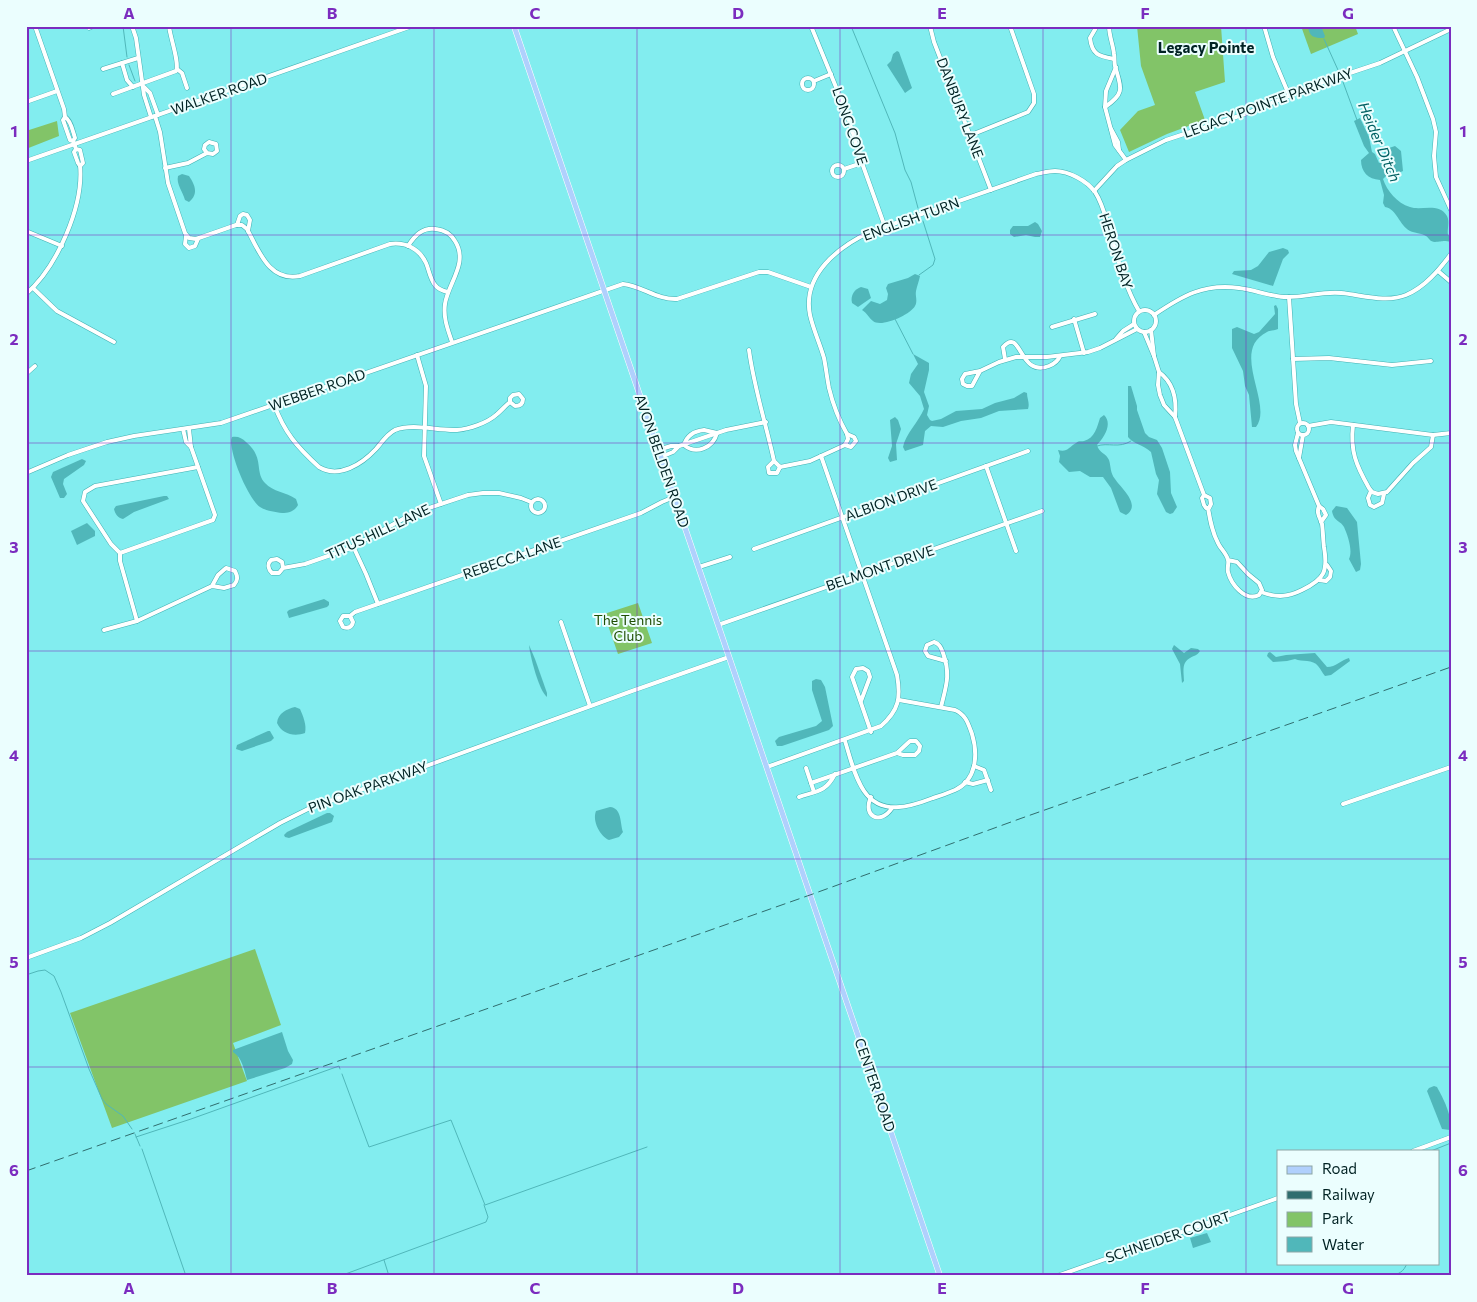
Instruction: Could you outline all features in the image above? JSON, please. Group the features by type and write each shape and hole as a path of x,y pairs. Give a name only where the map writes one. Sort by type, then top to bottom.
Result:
{"main road":[{"name":"AVON BELDEN ROAD","path":"514,26 810,895"},
{"name":"CENTER ROAD","path":"810,895 940,1276"}],"street":[{"path":"26,294 47,271 62,246 76,200 80,176 80,166 74,152 74,145 70,140 63,120 65,117 57,91 34,26"},
{"path":"132,26 136,38 144,95 155,116 160,132 170,192 186,236 185,243 189,248 195,246 198,239"},
{"path":"113,94 143,85 177,69 178,64 170,39 169,26"},
{"name":"WALKER ROAD","path":"26,161 412,26"},
{"name":"LONG COVE","path":"811,26 847,114 884,227"},
{"name":"DANBURY LANE","path":"930,26 991,190"},
{"path":"971,135 1028,112 1033,107 1034,94 1010,26"},
{"path":"1097,26 1090,38 1092,49 1099,55 1114,59"},
{"path":"1104,107 1116,97 1121,88 1108,26"},
{"path":"1264,26 1272,57 1289,95"},
{"path":"1393,26 1417,77 1433,119 1436,132 1434,156 1436,177 1451,210"},
{"name":"LEGACY POINTE PARKWAY","path":"1094,191 1117,166 1166,140 1245,114 1289,95 1374,66 1451,29"},
{"path":"104,69 138,58"},
{"path":"122,63 129,83 133,87"},
{"path":"1116,67 1106,91 1104,107 1110,127 1118,142 1119,150 1126,160"},
{"path":"177,69 182,74 187,88"},
{"path":"814,81 832,74"},
{"path":"26,102 57,91"},
{"path":"165,168 188,163 207,153"},
{"path":"844,169 862,163"},
{"name":"ENGLISH TURN","path":"847,434 834,405 809,306 811,287 820,271 838,252 862,236 884,227 1036,174 1056,171 1072,175 1094,191"},
{"name":"HERON BAY","path":"1094,191 1104,211 1128,292 1139,311"},
{"path":"237,224 240,216 246,214 250,220 248,231"},
{"path":"186,236 191,239 198,239 237,224 244,226 269,267 278,274 289,277 300,276 390,244 401,244 408,246 422,256 434,284 448,292"},
{"path":"408,246 418,234 429,229 442,230 452,237 458,248 460,261 448,292 444,316 452,342"},
{"path":"26,231 62,246"},
{"path":"1154,315 1180,298 1204,289 1223,287 1240,288 1268,295 1289,297 1326,292 1394,298 1406,295 1417,289 1438,271 1451,254"},
{"path":"1438,271 1451,282"},
{"name":"WEBBER ROAD","path":"26,473 68,455 107,442 221,423 623,284 634,286 667,300 677,299 759,272 768,272 811,287"},
{"path":"33,288 48,304 62,314 114,342"},
{"path":"1289,297 1296,404 1300,424 1297,428 1300,434 1295,448 1319,506 1326,515 1322,522"},
{"path":"1151,343 1144,332 1137,329 1134,324 1134,317 1139,311 1146,310 1154,315 1156,322 1151,330 1151,343 1159,372 1158,385 1160,395 1164,405 1175,417"},
{"path":"1052,327 1095,314"},
{"path":"1074,319 1084,353"},
{"path":"980,371 972,386 963,384 962,379 965,374 980,371 1005,359 1060,356 1084,353 1100,348 1124,333 1134,324"},
{"path":"1124,333 1137,329"},
{"path":"1144,332 1151,330"},
{"path":"1005,359 1003,347 1010,342 1017,345 1026,362 1031,366 1042,368 1054,364 1060,356"},
{"path":"749,350 753,380 777,464 821,456 845,445 848,439 847,434 854,437 856,442 854,446 845,445"},
{"path":"417,355 426,386 424,456 441,504"},
{"path":"1293,359 1329,358 1392,365 1431,361"},
{"path":"26,374 35,366"},
{"path":"1159,372 1173,389 1175,417 1204,495 1202,498 1203,504 1208,508 1216,538 1228,560 1229,574 1237,588 1252,597 1258,596 1262,588 1259,583 1237,562 1228,560"},
{"path":"274,404 281,423 289,436 319,467 329,471 342,471 371,454 388,434 396,430 407,428 457,430 468,428 494,418 510,402"},
{"path":"661,457 682,446 717,433 766,422"},
{"path":"1300,424 1304,423 1308,426 1331,422 1433,435 1451,433"},
{"path":"1353,425 1353,455 1371,491 1378,494 1384,494 1389,491 1409,467 1431,447 1433,435"},
{"path":"1300,434 1307,433 1308,426"},
{"path":"120,553 213,520 215,515 191,447 189,429"},
{"path":"183,430 186,442 191,447"},
{"path":"682,446 690,434 698,431 711,430 717,433"},
{"path":"658,450 671,446 682,446 696,450 704,448 715,440 717,433"},
{"name":"ALBION DRIVE","path":"754,548 1028,451"},
{"path":"767,767 871,732 890,719 899,700 898,675 821,456"},
{"path":"137,621 120,561 120,553 83,501 84,494 95,486 198,466"},
{"path":"986,466 1016,551"},
{"path":"1371,491 1368,501 1374,507 1382,503 1384,494"},
{"name":"TITUS HILL LANE","path":"283,568 305,564 353,546 406,517 468,495 483,493 507,494 531,502"},
{"path":"1204,495 1210,498 1211,504 1208,508"},
{"name":"REBECCA LANE","path":"350,616 355,612 641,513 674,497"},
{"path":"1261,592 1271,596 1295,594 1319,580 1325,571 1326,564 1322,522 1317,513 1319,506"},
{"name":"BELMONT DRIVE","path":"718,625 1042,511"},
{"path":"353,546 378,604"},
{"path":"699,568 730,557"},
{"path":"1319,580 1326,581 1330,577 1331,571 1326,564"},
{"path":"104,630 137,621 212,586 224,588 234,585 238,579 237,574 235,571 226,568 218,575 212,586"},
{"path":"561,622 590,706"},
{"path":"941,708 948,677 948,667 939,644 931,642 927,645 925,651 928,656 946,662"},
{"name":"PIN OAK PARKWAY","path":"26,958 81,938 110,923 308,809 729,657"},
{"path":"860,701 870,677 868,671 863,668 854,671 852,678 860,701 871,732"},
{"path":"845,741 864,792 882,805 892,808 913,806 956,790 965,782 974,766 976,750 966,718 962,713 955,710 899,700"},
{"path":"811,783 897,753 910,741 916,741 920,746 919,751 915,755 897,753"},
{"path":"974,766 984,770 991,790"},
{"path":"1343,804 1451,767"},
{"path":"806,768 814,792"},
{"path":"800,797 826,788 830,785 835,774"},
{"path":"965,782 973,784 988,780"},
{"path":"870,797 868,809 873,817 884,816 892,808"},
{"path":"1416,1150 1451,1138"},
{"name":"SCHNEIDER COURT","path":"1057,1276 1277,1198"}],"green space":[{"path":"1137,26 1221,26 1225,82 1195,92 1205,120 1167,134 1129,152 1120,130 1138,111 1155,105 1141,66"},
{"path":"1301,26 1355,26 1358,34 1311,54"},
{"path":"57,121 59,136 26,149 26,131"},
{"name":"The Tennis Club","path":"638,603 652,643 618,654 604,614"},
{"path":"255,949 281,1025 233,1043 247,1081 112,1128 70,1013"}],"water":[{"path":"1308,26 1321,26 1324,38 1313,36"},
{"path":"897,51 912,88 905,93 887,65 891,61 893,54"},
{"path":"1360,118 1369,137 1372,152 1379,163 1384,162 1384,152 1389,148 1395,146 1401,151 1403,171 1394,175 1388,174 1383,179 1387,188 1397,200 1410,207 1435,208 1444,212 1448,218 1448,235 1451,236 1451,242 1433,242 1424,235 1410,231 1389,208 1385,207 1380,180 1366,174 1362,168 1361,160 1369,153 1364,146 1354,121"},
{"path":"182,174 189,176 194,186 195,193 189,202 185,200 178,182 178,176"},
{"path":"1035,222 1042,231 1040,237 1026,235 1014,237 1010,234 1013,226 1028,226"},
{"path":"1283,248 1288,250 1289,253 1283,259 1273,286 1232,274 1234,271 1251,270 1258,266 1269,252"},
{"path":"915,274 920,276 916,291 916,302 912,310 895,320 877,323 862,310 871,301 880,304 887,300 886,288 888,284"},
{"path":"861,287 868,289 871,298 858,307 852,303 852,295"},
{"path":"1276,305 1278,309 1278,329 1267,332 1256,341 1252,352 1260,417 1256,427 1252,427 1249,395 1245,386 1243,371 1232,348 1232,329 1237,327 1254,334 1259,332 1275,314 1274,306"},
{"path":"913,354 929,363 924,392 929,406 927,415 932,421 941,419 956,411 982,409 1014,398 1024,392 1027,393 1028,409 999,411 981,418 961,421 943,427 931,426 925,431 923,445 905,451 903,447 904,442 924,409 920,396 909,383 911,374 918,364"},
{"path":"1128,386 1131,386 1145,433 1157,440 1162,448 1170,472 1171,493 1177,507 1173,513 1166,512 1157,494 1159,480 1151,452 1128,437"},
{"path":"1104,415 1108,426 1097,445 1099,450 1109,460 1113,477 1129,497 1132,506 1126,515 1120,512 1111,488 1103,477 1090,477 1080,471 1069,472 1059,462 1058,450 1066,450 1079,441 1088,440 1095,432 1100,418"},
{"path":"895,417 901,429 896,444 897,460 890,462 888,458 892,446 890,420"},
{"path":"232,437 241,438 252,448 257,459 260,474 265,483 296,499 298,505 295,509 287,513 276,512 262,508 255,502 235,462 231,443"},
{"path":"82,459 86,461 84,465 64,479 63,484 67,494 64,498 60,498 51,477 53,472"},
{"path":"167,496 169,499 134,512 123,519 118,517 114,511 116,506"},
{"path":"1336,506 1347,508 1357,522 1361,564 1360,570 1356,572 1349,559 1350,548 1346,531 1333,515 1332,511"},
{"path":"87,523 95,531 95,536 77,545 71,531"},
{"path":"324,599 329,602 327,607 289,618 287,612 289,610"},
{"path":"529,645 547,693 547,697 538,681"},
{"path":"1174,645 1184,653 1191,648 1200,651 1185,662 1184,681 1182,683 1180,664 1172,649"},
{"path":"1270,652 1276,657 1315,653 1327,667 1349,658 1350,661 1331,675 1325,676 1316,664 1310,662 1295,659 1273,662 1267,656"},
{"path":"816,679 821,680 825,687 833,726 829,730 777,746 775,741 779,737 816,726 822,721 812,690 812,681"},
{"path":"295,707 300,709 305,724 305,733 297,735 285,732 277,723 281,714"},
{"path":"270,731 274,738 271,741 242,751 236,749 237,745"},
{"path":"610,807 619,813 623,832 619,837 609,840 598,828 595,815 596,811"},
{"path":"327,813 334,816 332,822 289,838 285,837 284,835 287,832"},
{"path":"282,1032 293,1060 292,1064 247,1080 239,1057 233,1050"},
{"path":"1434,1086 1437,1087 1447,1108 1451,1125 1450,1130 1442,1129 1427,1091"},
{"path":"1207,1233 1211,1242 1193,1248 1190,1238"}],"waterway":[{"path":"123,26 127,57"},
{"path":"851,26 895,133 918,208"},
{"name":"Heider Ditch","path":"1324,39 1338,70"},
{"path":"129,65 135,81"},
{"name":"Heider Ditch","path":"1343,82 1357,120"},
{"path":"919,275 933,265 935,259 923,221"},
{"path":"895,319 913,354"},
{"path":"1097,446 1122,445 1131,441"},
{"path":"26,975 45,970 54,976 102,1099 123,1116 132,1129"},
{"path":"136,1137 339,1066 340,1069"},
{"path":"342,1074 369,1147 451,1120 485,1205 647,1147"},
{"path":"135,1134 140,1146"},
{"path":"1434,1150 1451,1143"},
{"path":"142,1149 186,1276"},
{"path":"340,1276 486,1222 488,1217 484,1205"},
{"path":"384,1260 389,1276"},
{"path":"1390,1276 1401,1272 1406,1264"}],"railway":[{"path":"26,1171 1451,667"}],"district":[{"name":"Legacy Pointe","path":"1206,48"}]}
